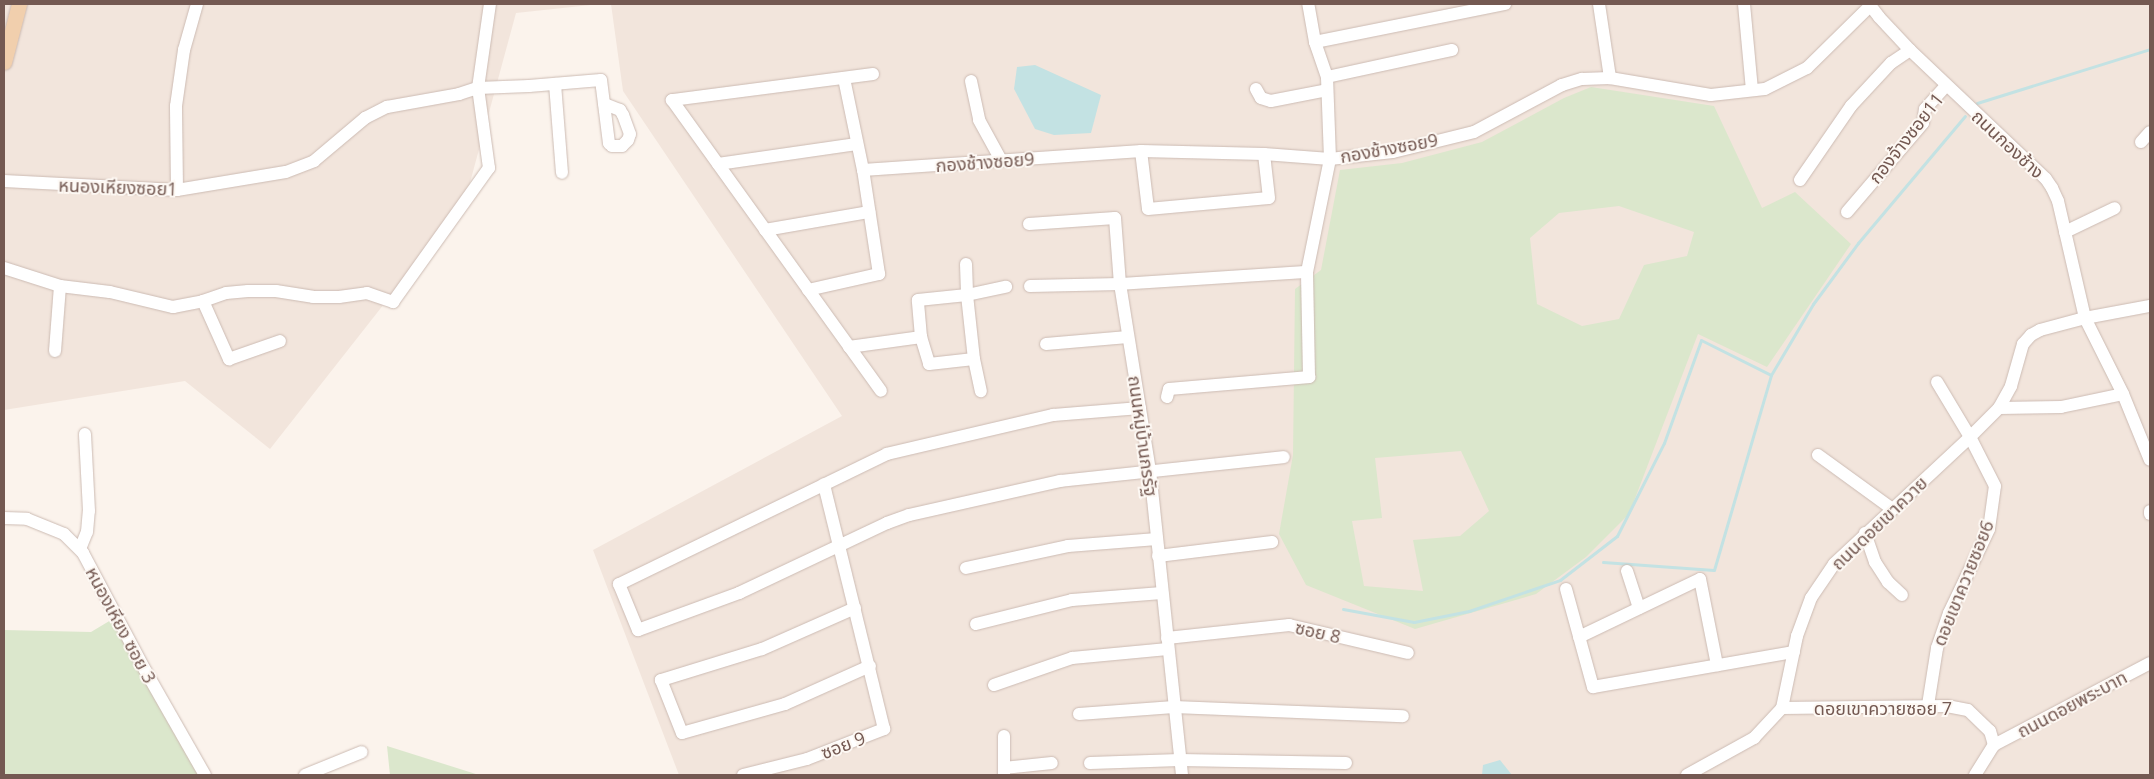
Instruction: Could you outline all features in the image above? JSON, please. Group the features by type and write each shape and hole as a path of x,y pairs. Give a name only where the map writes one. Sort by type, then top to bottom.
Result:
{"main road":[{"path":"4,62 19,4"}],"street":[{"path":"177,190 176,106 184,50 197,4"},
{"path":"4,268 60,286 110,292 173,307 203,301 226,293 248,291 276,291 313,297 339,297 367,293 393,302 489,168 478,88 490,4"},
{"path":"1167,397 1169,389 1310,377 1307,272 1330,159 1326,77 1315,42 1308,4"},
{"path":"1315,42 1505,4"},
{"path":"1599,4 1610,78"},
{"path":"1744,4 1752,90"},
{"name":"กองช้างซอย9","path":"863,170 1140,151 1264,154 1330,159 1393,152 1474,132 1562,85 1582,79 1610,78 1711,95 1766,89 1807,68 1869,5"},
{"name":"ถนนกองช้าง","path":"1869,5 1946,86 2046,179 2058,201 2085,318"},
{"path":"1326,77 1452,50"},
{"path":"1800,180 1851,106 1885,68 1910,50"},
{"path":"873,74 672,100 880,391"},
{"path":"808,290 879,274 863,170 844,78"},
{"name":"หนองเหียงซอย1","path":"4,181 177,190 286,172 314,161 366,118 387,106 459,94 478,88 601,80 604,104"},
{"path":"971,81 979,120 1001,160"},
{"path":"555,84 562,173"},
{"name":"กองจ้างซอย11","path":"1847,212 1923,123 1925,109 1946,86"},
{"path":"1256,89 1261,98 1271,101 1327,90"},
{"path":"2141,142 2150,132"},
{"path":"718,164 857,144"},
{"path":"1140,151 1148,209 1269,198 1264,154"},
{"path":"2065,232 2115,208"},
{"path":"765,230 869,212"},
{"name":"ถนนหมู่บ้านกรรัฐ","path":"1029,224 1115,218 1120,284 1150,471 1182,775"},
{"path":"966,264 967,295 974,358 981,391"},
{"path":"1030,286 1120,284 1307,272"},
{"path":"55,351 60,286"},
{"path":"974,358 929,364 921,337 918,300 967,295 1006,287"},
{"path":"203,301 230,358 280,341"},
{"name":"ถนนดอยเขาควาย","path":"1782,708 1797,636 1811,598 1834,564 1891,508 1970,437 1999,408 2011,386 2023,344 2031,335 2040,330 2085,318 2150,306"},
{"path":"2085,318 2123,394 2150,460"},
{"path":"849,347 921,337"},
{"path":"1046,344 1128,337"},
{"name":"ดอยเขาควายซอย6","path":"1928,705 1937,648 1949,614 1989,529 1995,486 1970,437 1937,382"},
{"path":"1999,408 2061,407 2123,394"},
{"path":"1140,408 1053,415 887,454 619,584 638,630 739,593 838,545 909,515 1060,480 1284,457"},
{"path":"80,549 87,532 89,511 85,434"},
{"path":"1818,455 1891,508"},
{"path":"824,484 870,666 784,704 682,733 661,680 762,649 855,608"},
{"name":"หนองเหียง ซอย 3","path":"4,518 27,519 64,534 80,549 205,775"},
{"path":"1866,533 1875,562 1888,582 1902,595"},
{"path":"966,568 1068,546 1157,539"},
{"path":"1158,556 1272,542"},
{"path":"1626,571 1639,608"},
{"path":"1579,637 1700,579 1717,665"},
{"path":"1566,590 1593,687 1794,652"},
{"path":"976,624 1072,600 1162,593"},
{"name":"ซอย 8","path":"994,685 1072,658 1290,625 1408,653"},
{"name":"ถนนดอยพระบาท","path":"1994,745 2150,663"},
{"name":"ซอย 9","path":"743,775 807,759 884,729 870,666"},
{"name":"ดอยเขาควายซอย 7","path":"1782,708 1928,705 1968,710 1990,731 1994,745"},
{"path":"1079,714 1174,707 1403,716"},
{"path":"1687,775 1754,738 1782,708"},
{"path":"1004,736 1004,771 1052,763"},
{"path":"1975,775 1994,745"},
{"path":"304,775 362,752"},
{"path":"1090,763 1180,760 1346,763"}],"shaded area":[{"path":"4,4 600,4 516,13 465,201 270,449 185,381 4,410"},
{"path":"611,4 2150,4 2150,775 679,775 593,550 842,416 623,91"}],"green space":[{"path":"1591,87 1714,106 1762,208 1795,192 1851,244 1767,367 1698,334 1629,514 1586,557 1536,594 1415,629 1306,585 1279,534 1293,455 1295,289 1321,270 1340,170 1402,163 1482,142 1564,98","holes":["1619,206 1694,232 1687,256 1644,265 1619,319 1582,326 1537,304 1530,238 1559,213","1461,451 1489,511 1460,536 1413,540 1423,591 1364,586 1352,521 1382,518 1375,458"]},
{"path":"116,617 207,775 4,775 4,630 91,632"},
{"path":"387,746 479,775 390,775"}],"water":[{"path":"1035,65 1101,95 1091,133 1054,135 1035,129 1014,89 1017,67"},
{"path":"1500,760 1512,775 1482,775 1483,765"}],"waterway":[{"path":"1977,103 2150,49"},
{"path":"1603,562 1714,570 1771,375 1813,304 1858,243 1965,116"},
{"path":"1343,609 1414,622 1469,611 1560,580 1617,536 1664,443 1701,340 1771,375"}]}
